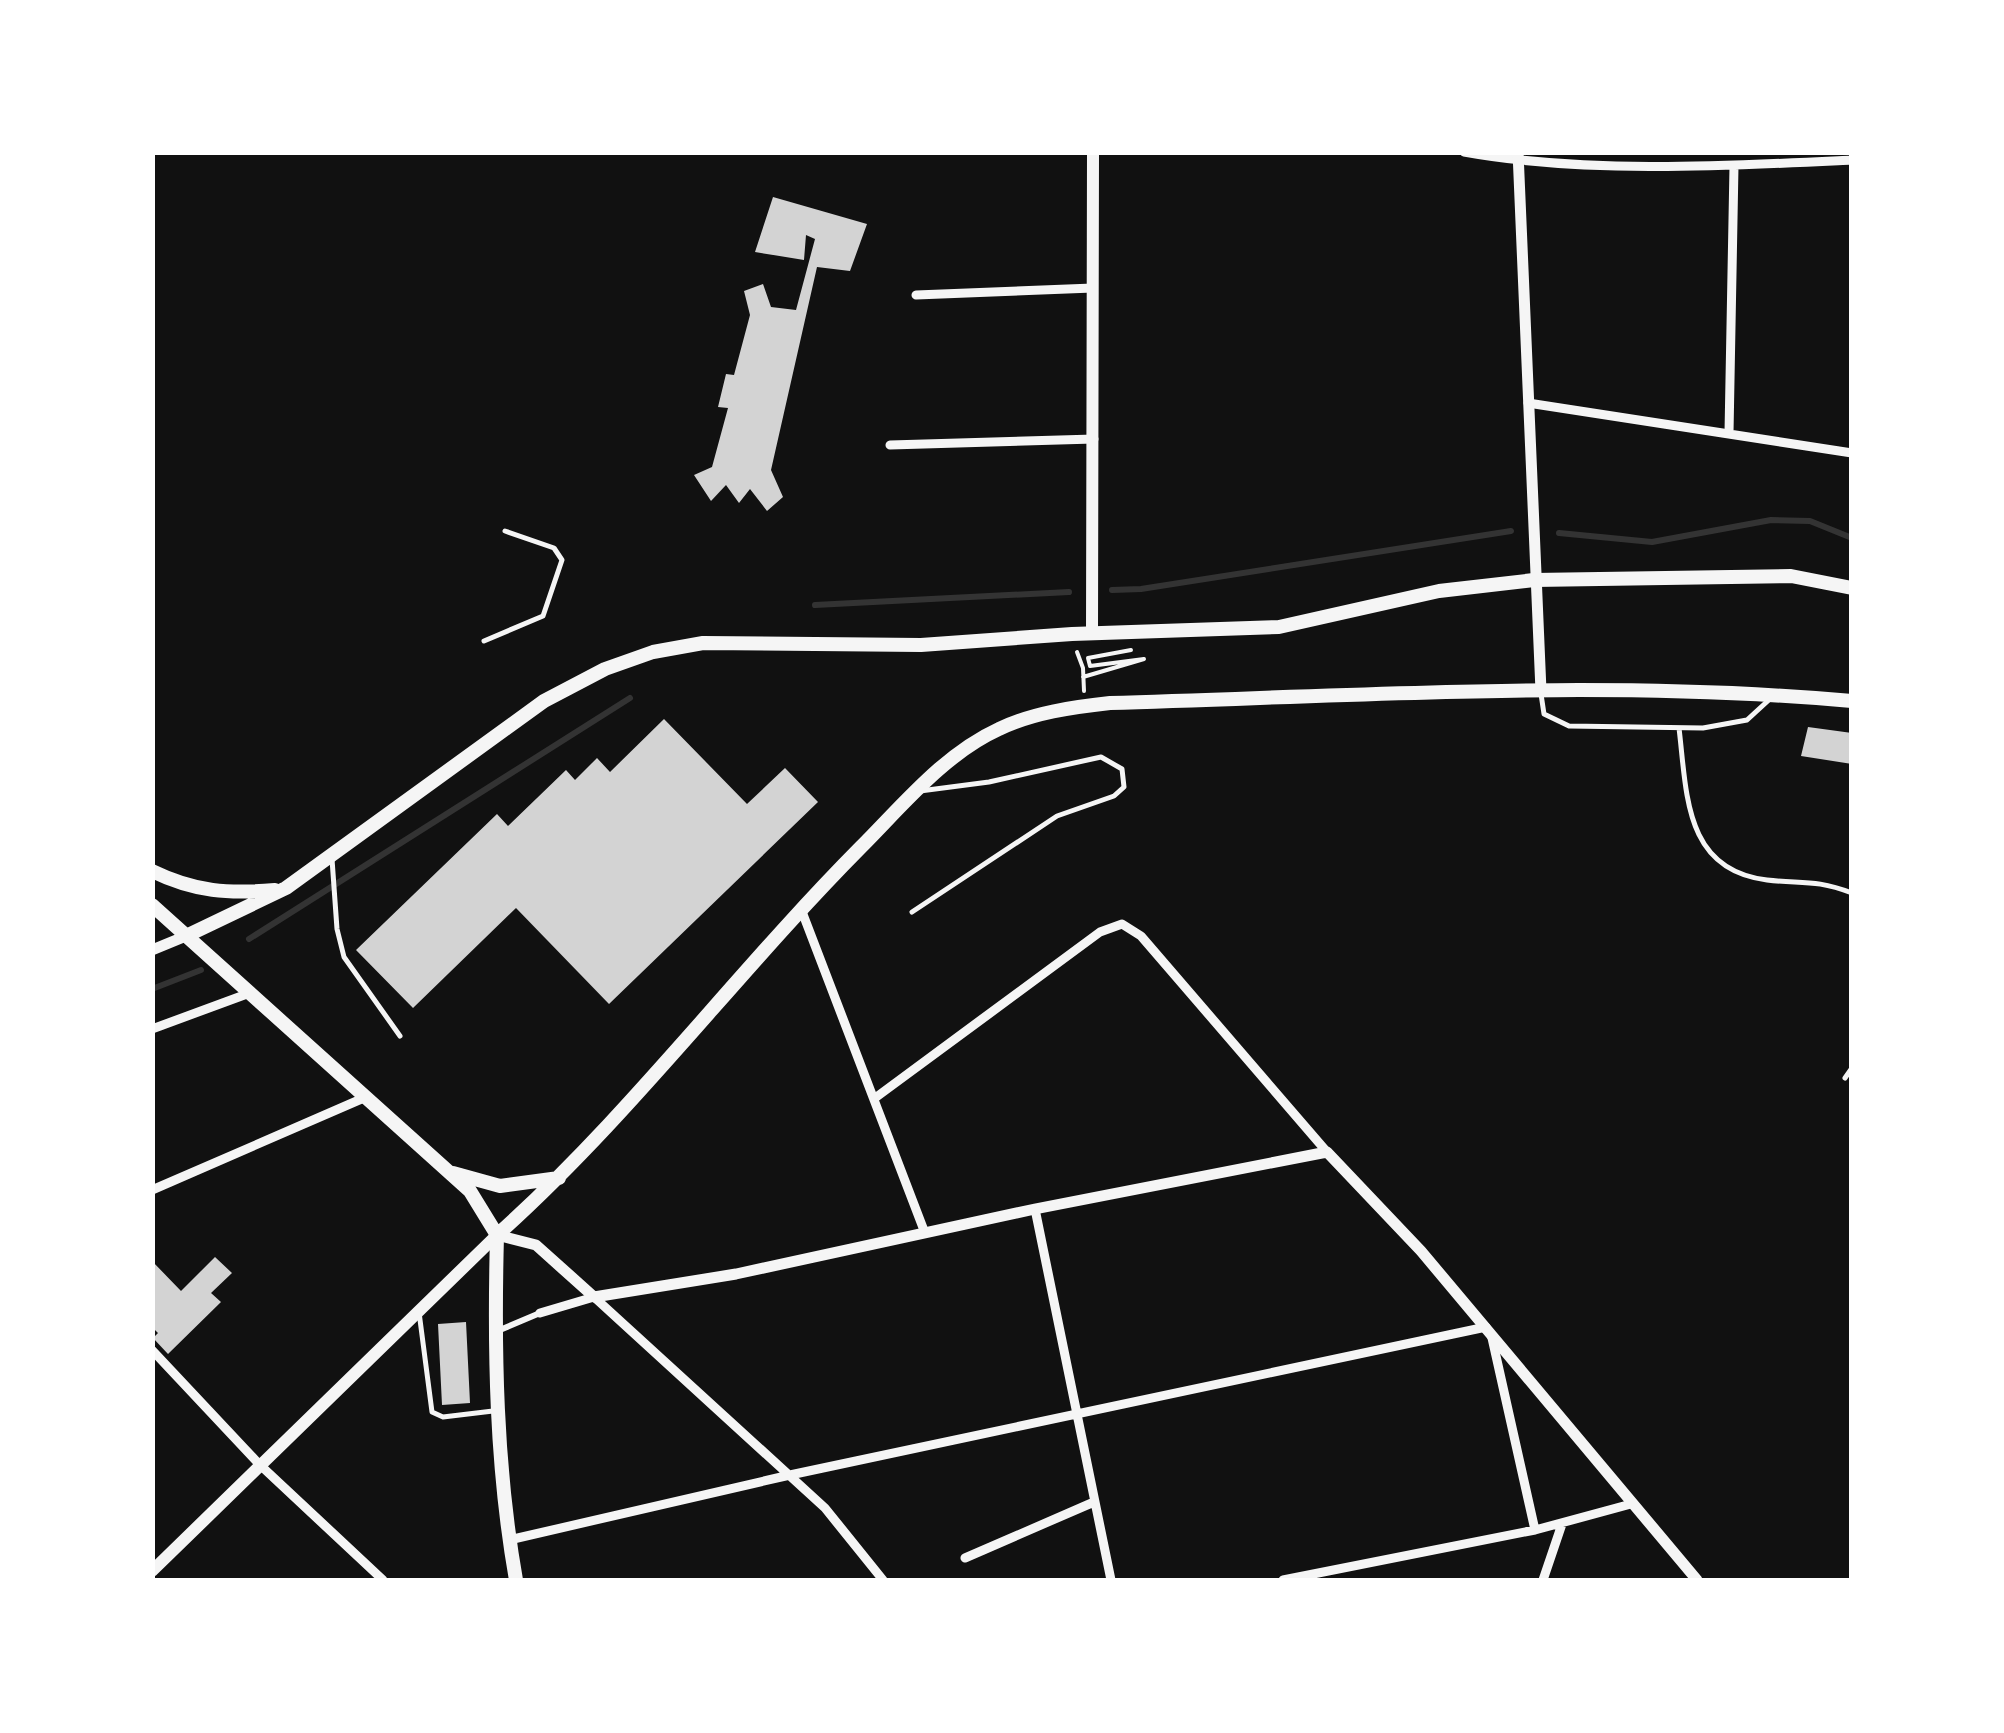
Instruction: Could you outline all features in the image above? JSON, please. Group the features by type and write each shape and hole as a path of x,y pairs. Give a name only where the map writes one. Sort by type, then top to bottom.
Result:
{"main road":[{"path":"1092,634 1093,152"},
{"path":"186,936 286,888 544,701 605,670 653,652 703,643 921,644 1279,627 1439,591 1534,580 1791,576 1852,588"},
{"path":"152,1571 497,1235 562,1177 801,908 917,791 958,754 999,728 1110,703 1541,691 1775,694 1852,702"},
{"path":"152,871 172,881 228,894 286,888"},
{"path":"152,905 470,1191 497,1235 494,1332 498,1411 516,1580"},
{"path":"447,1171 500,1186 562,1177"}],"street":[{"path":"1464,152 1734,166 1852,160"},
{"path":"1518,157 1541,691"},
{"path":"1728,433 1734,166"},
{"path":"916,296 1093,288"},
{"path":"1528,403 1852,454"},
{"path":"890,445 1094,439"},
{"path":"801,908 926,1233"},
{"path":"875,1098 1100,932 1122,924 1141,936 1327,1152 1421,1251 1696,1580"},
{"path":"152,950 186,936"},
{"path":"152,1029 248,994"},
{"path":"152,1190 366,1097"},
{"path":"494,1332 594,1297 736,1274 1035,1209 1327,1152"},
{"path":"1035,1209 1112,1580"},
{"path":"497,1235 536,1246 594,1297 825,1508 884,1580"},
{"path":"509,1540 790,1475 1488,1331"},
{"path":"1488,1331 1534,1530"},
{"path":"152,1350 259,1464 383,1580"},
{"path":"965,1558 1094,1502"},
{"path":"1283,1580 1562,1524 1631,1504"},
{"path":"1543,1580 1562,1524"}],"lane":[{"path":"484,641 543,616 562,560 554,548 505,531"},
{"path":"1541,691 1544,714 1569,726 1678,728 1747,720 1775,694"},
{"path":"1678,728 1689,814 1703,843 1732,874 1826,883 1852,893"},
{"path":"912,912 1056,816 1114,796 1124,787 1125,778 1122,768 1101,757 989,782 917,791"},
{"path":"332,856 344,957 400,1036"},
{"path":"1845,1078 1852,1068"},
{"path":"419,1310 432,1412 442,1417 498,1411"}],"path":[{"path":"1075,647 1083,676 1084,706"},
{"path":"1083,676 1144,660 1090,666 1088,658 1135,650"}],"building":[{"path":"773,197 867,224 850,271 817,267 771,470 783,497 767,511 750,489 739,503 726,485 711,501 694,475 712,467 728,408 718,407 726,374 734,375 750,315 744,291 763,284 771,307 796,310 815,239 806,235 804,260 755,252"},
{"path":"664,719 747,804 785,768 818,802 609,1004 516,908 413,1008 356,950 497,814 508,826 566,770 575,780 597,758 610,772"},
{"path":"1808,727 1852,733 1852,764 1801,756"},
{"path":"215,1257 232,1273 211,1293 221,1302 168,1354 153,1338 158,1333 152,1327 152,1261 181,1291"},
{"path":"466,1322 470,1403 442,1405 438,1324"}],"waterway":[{"path":"1559,533 1652,542 1771,520 1810,521 1852,538"},
{"path":"1112,590 1141,589 1511,531"},
{"path":"815,605 1069,592"},
{"path":"249,939 630,698"},
{"path":"152,989 201,970"}]}
